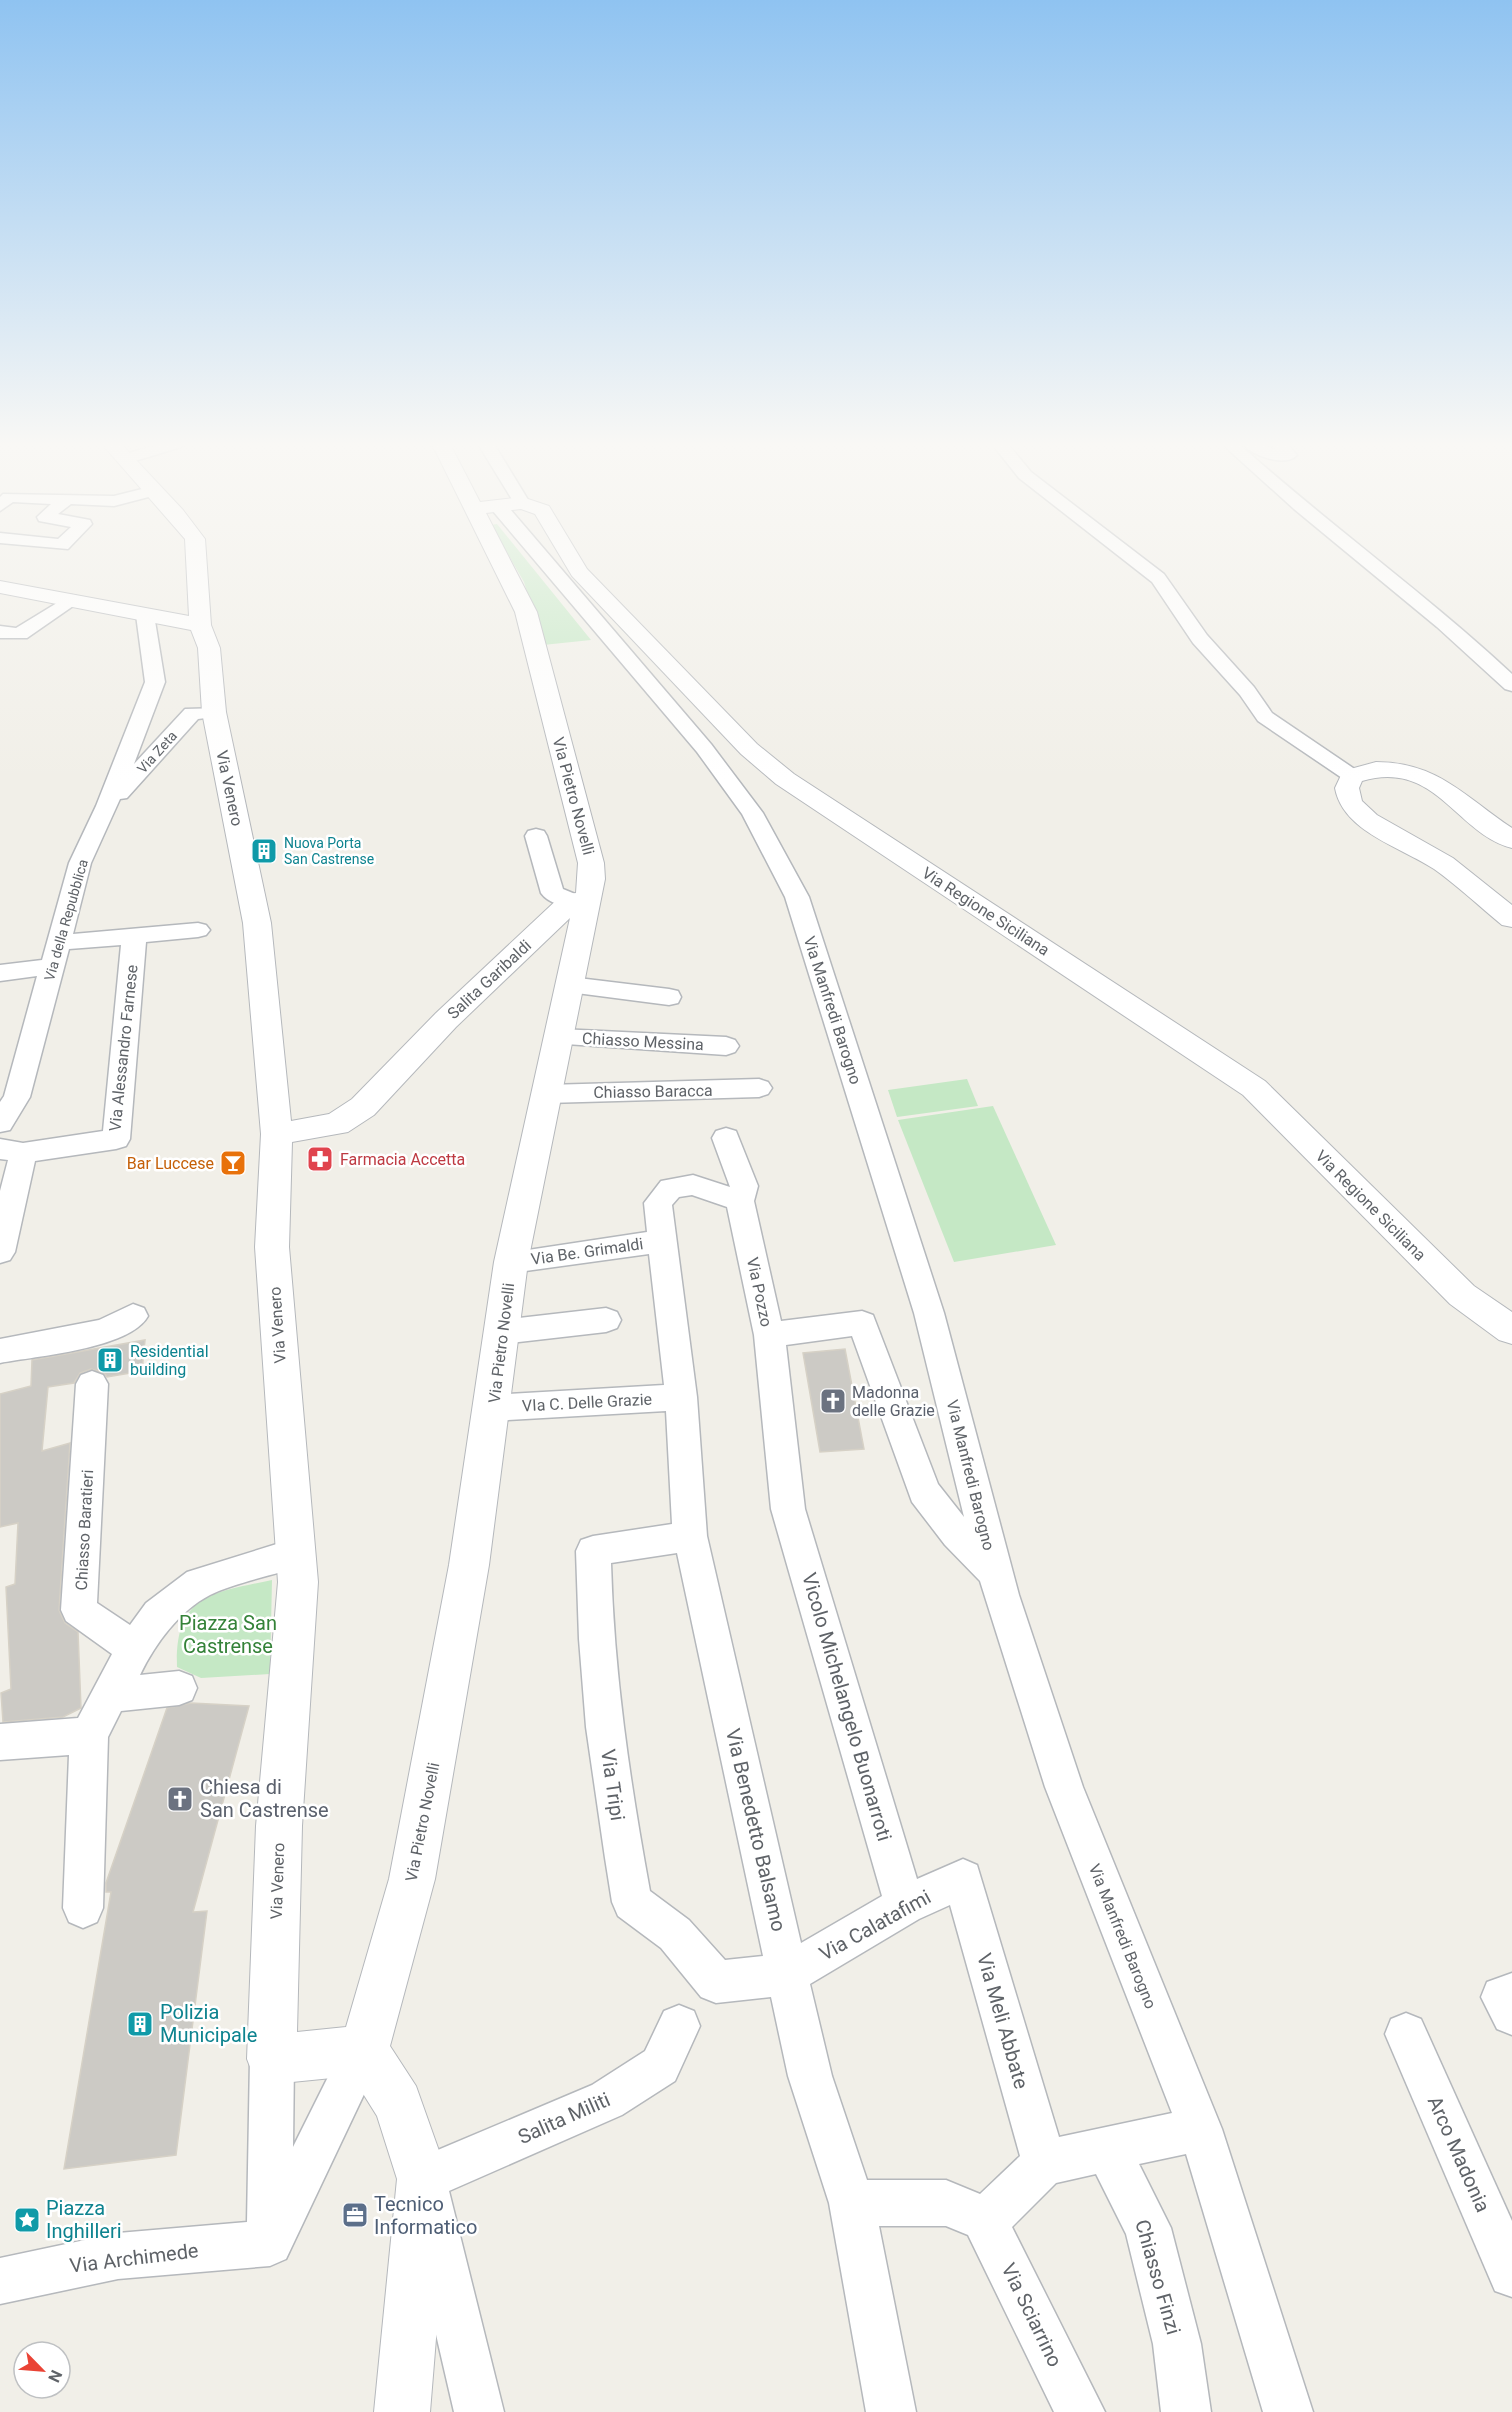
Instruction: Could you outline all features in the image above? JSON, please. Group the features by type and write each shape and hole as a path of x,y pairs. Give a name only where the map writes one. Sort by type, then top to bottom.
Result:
{"street":[{"name":"Via Venero","path":"196,557 200,625 209,648 214,711 257,923 277,1134 273,1257 298,1592 279,1826 270,2243"},
{"name":"Via Pietro Novelli","path":"270,2243 364,2050 412,1879 467,1575 512,1262 570,985 580,901 592,879 591,863 511,557"},
{"name":"Via Manfredi Barogno","path":"541,557 704,748 752,813 797,897 929,1313 996,1574 1064,1787 1200,2129 1288,2412"},
{"name":"Via Regione Siciliana","path":"570,557 579,572 749,749 785,779 1254,1088 1462,1295 1512,1330"},
{"path":"1131,557 1158,578 1200,639 1229,669 1265,717 1352,776"},
{"path":"1363,557 1473,647 1512,685"},
{"path":"0,587 200,625"},
{"path":"0,632 20,634 70,600"},
{"name":"Via della Repubblica","path":"0,1123 17,1097 80,863 107,806 155,682 145,615"},
{"name":"Via Zeta","path":"107,806 192,713 214,711"},
{"path":"1512,840 1496,831 1451,792 1422,777 1397,769 1367,769 1352,776 1347,788 1350,803 1362,815 1444,864 1512,919"},
{"path":"536,836 553,893 580,901"},
{"name":"Salita Garibaldi","path":"277,1134 337,1124 363,1107 446,1020 580,901"},
{"path":"0,972 56,954 134,937 198,930"},
{"name":"Via Alessandro Farnese","path":"11,1151 116,1139 134,937"},
{"path":"570,985 669,997"},
{"name":"Chiasso Messina","path":"560,1037 726,1046"},
{"name":"Chiasso Baracca","path":"547,1094 759,1088"},
{"name":"Via Pozzo","path":"726,1138 744,1186 740,1200 770,1335 773,1384 788,1509"},
{"path":"0,1252 11,1151"},
{"name":"Via Benedetto Balsamo","path":"740,1200 693,1185 671,1188 658,1203 681,1397 690,1536 810,2076 852,2203 891,2412"},
{"name":"Via Be. Grimaldi","path":"512,1262 662,1241"},
{"path":"0,1351 106,1331 133,1316"},
{"path":"502,1332 606,1320"},
{"path":"770,1335 862,1323 924,1492 957,1534 996,1574"},
{"name":"Chiasso Baratieri","path":"92,1384 79,1610 134,1649"},
{"name":"VIa C. Delle Grazie","path":"492,1408 681,1397"},
{"name":"Vicolo Michelangelo Buonarroti","path":"788,1509 905,1905"},
{"name":"Via Tripi","path":"690,1536 592,1551 594,1628 614,1806 632,1902 675,1934 716,1982 788,1974"},
{"path":"83,1908 89,1735 134,1649 159,1614 199,1583 296,1553"},
{"path":"110,1695 179,1688"},
{"path":"0,1742 89,1735"},
{"name":"Via Calatafimi","path":"788,1974 905,1905 963,1879"},
{"name":"Via Meli Abbate","path":"963,1879 1044,2163"},
{"path":"1512,1994 1503,1997 1512,2014"},
{"name":"Salita Militi","path":"423,2179 607,2100 660,2066 679,2026"},
{"name":"Arco Madonia","path":"1406,2034 1512,2274"},
{"path":"273,2060 364,2050 398,2104 423,2179 479,2412"},
{"path":"852,2203 946,2203 994,2212 1044,2163 1200,2129"},
{"name":"Chiasso Finzi","path":"1107,2149 1148,2228 1177,2344 1186,2412"},
{"path":"402,2412 423,2179"},
{"name":"Via Sciarrino","path":"994,2212 1080,2412"},
{"name":"Via Archimede","path":"0,2281 118,2256 270,2243"}],"green space":[{"path":"509,557 523,557 591,640 543,645 524,582"},
{"path":"967,1079 978,1106 897,1117 888,1090"},
{"path":"993,1106 1056,1245 954,1262 898,1120"},
{"name":"Piazza San Castrense","path":"272,1580 270,1674 201,1678 177,1667 178,1643 183,1624 190,1611 201,1601 215,1594"}],"building":[{"path":"145,1340 142,1371 107,1377 104,1373 91,1369 80,1373 74,1383 48,1387 42,1451 70,1443 59,1610 65,1623 78,1632 81,1708 63,1717 3,1722 1,1693 11,1689 6,1587 15,1584 18,1523 0,1527 0,1394 31,1386 32,1360"},
{"name":"Madonna delle Grazie","path":"845,1349 864,1449 820,1452 803,1353"},
{"path":"191,1703 249,1706 193,1912 207,1911 176,2155 64,2169 111,1892 106,1892 106,1883 167,1708"}],"place":[{"name":"Nuova Porta San Castrense","path":"264,851"},
{"name":"Farmacia Accetta","path":"320,1159"},
{"name":"Bar Luccese","path":"233,1163"},
{"name":"Residential building","path":"110,1360"},
{"name":"Madonna delle Grazie","path":"833,1401"},
{"name":"Chiesa di San Castrense","path":"180,1799"},
{"name":"Polizia Municipale","path":"140,2024"},
{"name":"Tecnico Informatico","path":"355,2215"},
{"name":"Piazza Inghilleri","path":"27,2220"}]}
